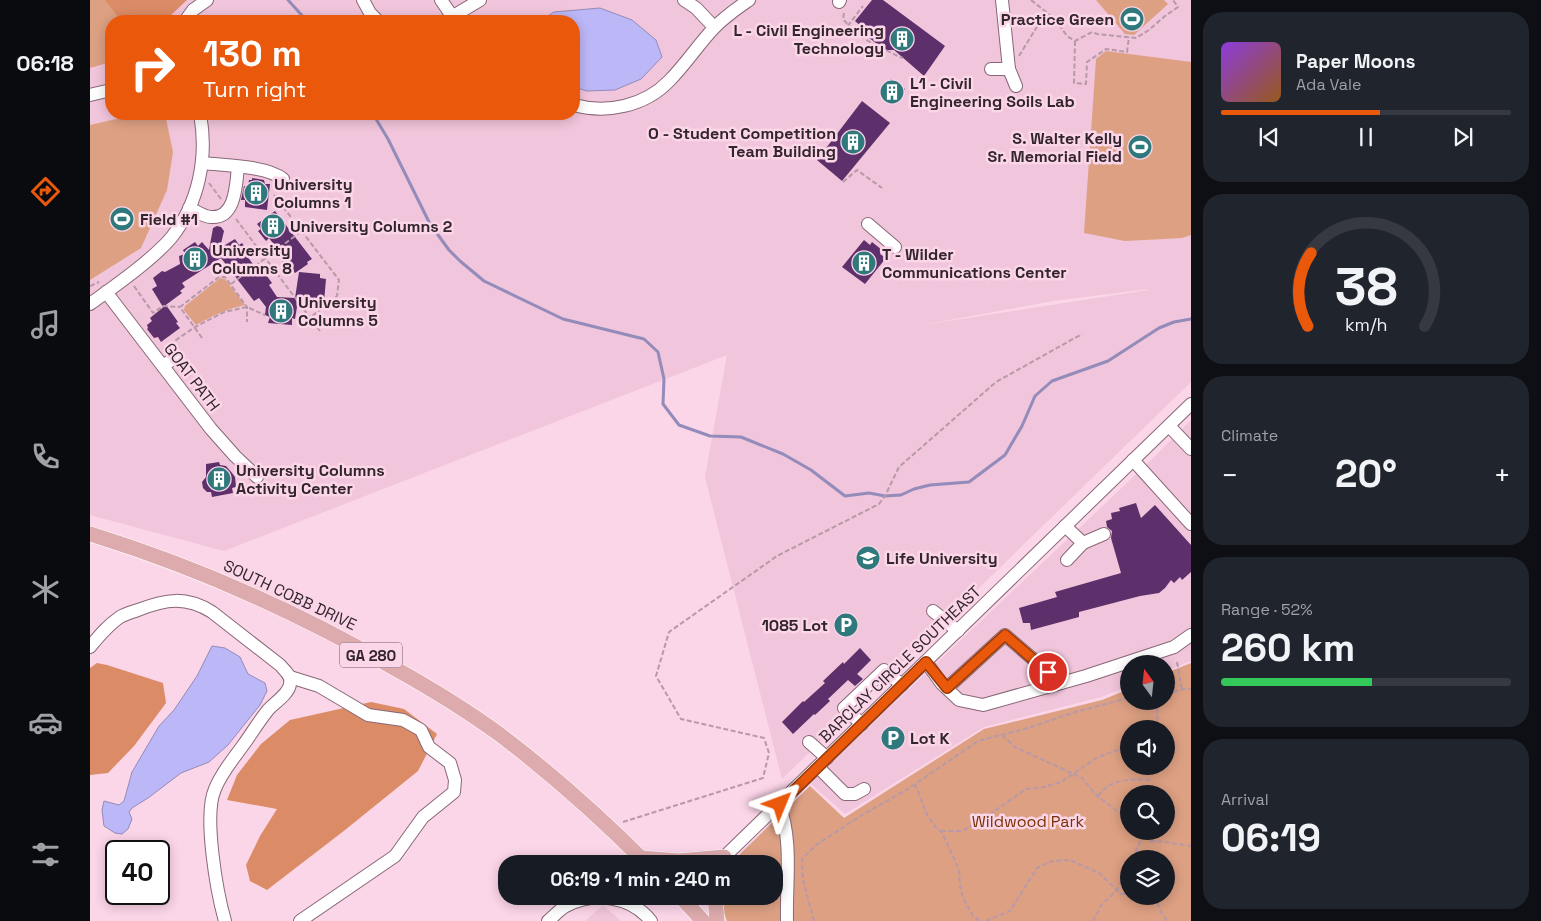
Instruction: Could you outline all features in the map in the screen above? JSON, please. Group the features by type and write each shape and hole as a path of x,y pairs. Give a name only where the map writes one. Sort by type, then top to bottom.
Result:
{"main road":[{"name":"SOUTH COBB DRIVE","path":"90,534 236,587 371,654 438,694 498,734 561,784 638,855"},
{"path":"685,905 690,921"},
{"path":"689,905 703,921"},
{"path":"716,905 717,921"}],"street":[{"path":"189,15 207,0"},
{"path":"363,0 372,15"},
{"path":"441,0 447,15"},
{"path":"455,15 480,0"},
{"path":"684,0 696,8 714,27"},
{"path":"580,106 610,109 641,101 668,82 714,27 749,0"},
{"path":"1002,0 1009,69 1016,86"},
{"path":"991,68 1009,69"},
{"path":"90,95 105,91"},
{"path":"90,304 159,250 171,237 189,208 197,189 202,163 203,140 201,120"},
{"path":"202,163 269,172 283,179"},
{"path":"189,208 211,217 222,215 229,209 234,197 238,167"},
{"path":"868,224 895,247"},
{"name":"GOAT PATH","path":"106,292 217,437 257,477"},
{"path":"163,366 176,357"},
{"name":"BARCLAY CIRCLE SOUTHEAST","path":"728,855 1191,404"},
{"path":"1168,426 1191,449"},
{"path":"1132,460 1191,524"},
{"path":"1065,526 1083,542"},
{"path":"1067,560 1083,542 1104,534"},
{"path":"90,648 106,628 120,617 148,606 173,600 189,601 201,605 212,612 280,665 290,677 289,689 268,710 229,765 214,790 210,814 210,830 218,894 225,921"},
{"path":"933,611 958,631"},
{"path":"941,688 1005,635 1061,683"},
{"path":"926,662 941,688 959,700 984,705 1174,647 1191,635"},
{"path":"862,724 844,708 884,670 902,685"},
{"path":"290,677 319,686 368,715 403,720 421,730 429,747 450,763 455,780 454,792 423,817 395,856 300,921"},
{"path":"808,742 844,794 855,794 864,789"},
{"path":"780,804 789,854 787,921"},
{"path":"548,921 566,906 592,898 613,898 633,905 646,914 651,921"}],"path":[{"path":"1031,0 1054,19 1067,36 1075,41"},
{"path":"1075,41 1092,32 1136,38 1178,7 1173,0"},
{"path":"841,5 844,19 849,26 877,47 903,58"},
{"path":"843,32 863,6"},
{"path":"1018,56 1046,12"},
{"path":"1075,41 1074,83 1086,84 1087,62 1106,49 1127,52 1129,37"},
{"path":"853,167 882,188"},
{"path":"843,182 857,170"},
{"path":"200,176 209,182 320,331"},
{"path":"274,195 339,280 337,296 310,318"},
{"path":"230,284 315,221"},
{"path":"127,276 153,314 164,306 180,307 218,277 225,277 247,307 265,315"},
{"path":"180,307 202,338"},
{"path":"247,307 247,322"},
{"path":"154,355 194,327 224,312 247,307"},
{"path":"609,827 763,778 770,753 764,738 681,719 656,676 669,632 777,556 879,504 899,467 996,382 1082,334"},
{"path":"1178,662 1182,690"},
{"path":"1175,691 1191,689"},
{"path":"814,921 803,880 802,859 816,845 914,784 978,741 1120,700"},
{"path":"1002,735 1015,747 1082,778 1098,796 1120,813"},
{"path":"941,831 962,831 980,821 1026,789 1044,788 1061,782 1098,757 1120,749"},
{"path":"1098,796 1110,784 1134,779 1152,780"},
{"path":"914,784 927,815 941,831 959,870 963,898 973,916 980,921"},
{"path":"1148,840 1191,846"},
{"path":"986,921 1010,911 1037,868 1052,861 1070,860 1092,870 1120,893"},
{"path":"1093,921 1102,904 1117,890 1120,884"},
{"path":"1158,905 1168,921"}],"shaded area":[{"path":"90,0 1191,0 1191,382 782,779 705,477 727,355 224,551 90,515","holes":["1148,290 916,326 1053,301"]},
{"path":"105,0 187,0 171,15 116,15"},
{"path":"600,8 632,20 656,40 662,57 641,79 615,90 587,91 580,89 580,15 549,15 554,12"},
{"name":"Life University","path":"1191,420 1191,661 1175,667 1175,655 1120,655 1120,690 1101,697 984,727 845,814 810,783"},
{"path":"212,646 225,648 240,657 248,674 265,683 267,691 260,705 228,745 209,762 181,773 132,808 129,812 132,819 128,829 122,834 115,833 104,826 102,810 104,801 119,805 124,801 132,772 159,726 174,710 197,676"},
{"path":"97,663 163,683 166,703 134,746 108,773 90,775 90,668"},
{"path":"371,702 404,709 437,734 418,771 267,890 250,881 246,865 260,836 277,809 227,800 237,775 261,744 290,720"},
{"path":"603,905 621,921 585,921"}],"green space":[{"path":"90,0 128,0 139,15 105,15 105,64 90,68"},
{"name":"Practice Green","path":"1096,0 1164,0 1168,4 1134,35 1125,34"},
{"name":"S. Walter Kelly Sr. Memorial Field","path":"1106,51 1191,62 1191,235 1182,238 1125,241 1084,233 1096,59"},
{"name":"Field #1","path":"112,120 166,120 173,152 167,190 141,248 90,280 90,125"},
{"path":"220,278 225,279 245,305 219,313 196,325 184,310 185,306"},
{"name":"Wildwood Park","path":"1191,663 1191,921 727,921 723,905 783,905 783,855 740,855 810,786 844,818 984,729 1102,700 1120,693 1120,710 1175,710 1175,669"}],"building":[{"name":"L - Civil Engineering Technology","path":"872,0 883,0 945,46 924,76 894,50 887,50 881,47 860,31 863,28 855,21"},
{"name":"L1 - Civil Engineering Soils Lab","path":"891,79 905,89 893,104 880,95"},
{"name":"O - Student Competition Team Building","path":"862,101 890,123 842,181 817,160"},
{"name":"University Columns 1","path":"252,178 264,180 265,184 270,184 267,210 245,207 245,200 241,200 244,186 248,187 249,180 252,180"},
{"path":"275,211 312,259 295,273 291,268 288,270 281,260 284,258 269,238 266,241 258,231 261,229 257,224"},
{"path":"221,227 224,231 220,248 235,239 239,245 242,243 250,254 247,256 261,275 264,272 272,283 269,285 277,297 295,298 299,272 320,274 320,278 326,279 324,302 298,301 295,319 292,318 292,325 268,323 270,317 265,315 266,307 259,298 254,301 221,258 182,283 185,287 180,291 182,293 163,307 152,289 157,286 153,278 162,271 165,272 180,264 179,256 185,254 183,250 195,242 198,246 202,242 209,250 213,228"},
{"name":"T - Wilder Communications Center","path":"864,240 870,245 872,242 882,250 880,254 886,258 865,284 842,267"},
{"path":"166,305 180,328 161,342 158,337 154,338 147,329 147,325 152,321 150,318"},
{"name":"University Columns Activity Center","path":"219,462 220,465 226,466 235,477 236,487 232,488 233,493 212,497 211,492 207,492 203,488 202,482 206,477 206,464"},
{"path":"1136,503 1141,518 1155,505 1191,545 1191,572 1182,580 1180,577 1174,583 1171,580 1159,593 1079,612 1079,617 1031,630 1030,623 1023,623 1019,608 1057,597 1055,592 1121,573 1111,538 1112,531 1107,527 1106,521 1112,519 1111,513 1120,511 1119,508"},
{"path":"860,648 871,660 857,674 863,679 855,686 848,680 828,699 830,701 793,734 782,722 825,683 823,681 843,662 844,664"}],"waterway":[{"path":"288,0 302,15"},
{"path":"377,120 430,224 449,250 484,281 563,319 644,339 658,352 664,379 663,404 679,425 710,436 741,437 783,454 811,470 845,496 869,493 885,496 901,495 930,485 969,482 1005,455 1022,426 1035,396 1052,381 1108,361 1159,328 1174,322 1191,319"}],"place":[{"name":"Practice Green","path":"1132,19"},
{"name":"L - Civil Engineering Technology","path":"902,39"},
{"name":"L1 - Civil Engineering Soils Lab","path":"892,92"},
{"name":"O - Student Competition Team Building","path":"853,142"},
{"name":"S. Walter Kelly Sr. Memorial Field","path":"1140,147"},
{"name":"University Columns 1","path":"256,193"},
{"name":"Field #1","path":"122,219"},
{"name":"University Columns 2","path":"273,226"},
{"name":"University Columns 8","path":"195,259"},
{"name":"T - Wilder Communications Center","path":"864,263"},
{"name":"University Columns 5","path":"281,311"},
{"name":"University Columns Activity Center","path":"219,479"},
{"name":"Life University","path":"868,558"},
{"name":"1085 Lot","path":"846,625"},
{"name":"Lot K","path":"893,738"}],"route":[{"path":"780,804 926,662 947,688 1005,635 1048,672"}]}
